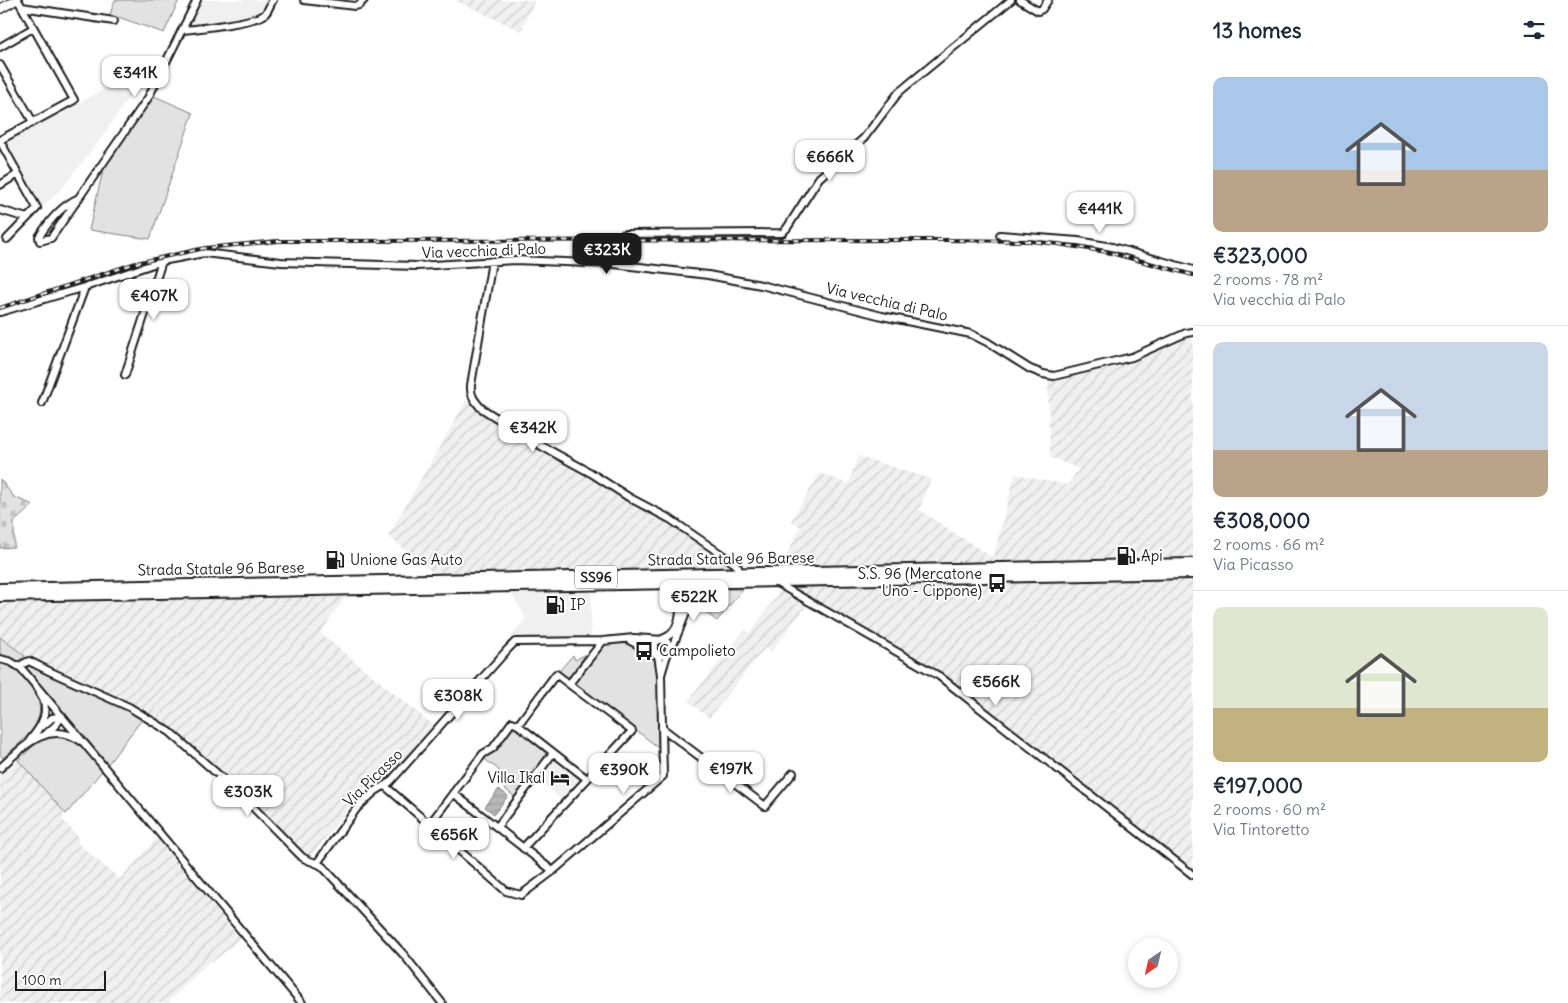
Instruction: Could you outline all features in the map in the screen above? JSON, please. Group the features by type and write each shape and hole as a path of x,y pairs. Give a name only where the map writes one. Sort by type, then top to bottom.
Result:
{"main road":[{"name":"Strada Statale 96 Barese","path":"0,588 1193,564"},
{"name":"Strada Statale 96 Barese","path":"0,596 1193,573"}],"street":[{"path":"0,9 17,0 74,100 0,141 37,208 7,238"},
{"path":"79,198 68,203 55,216 39,237 40,241 51,238 79,198 148,98 197,0"},
{"path":"183,30 222,25 260,17 267,12 273,0"},
{"path":"304,0 355,6 360,5 364,0"},
{"path":"614,264 620,240 624,234 628,233 782,233 790,224 819,178 864,138 899,92 1011,0"},
{"path":"1020,0 1038,11 1042,9 1048,0"},
{"path":"22,8 114,21"},
{"path":"0,47 33,28"},
{"path":"0,65 33,122"},
{"path":"0,185 18,174"},
{"path":"0,210 27,218"},
{"path":"1000,235 1078,241 1120,250 1193,270"},
{"name":"Via vecchia di Palo","path":"0,312 85,287 162,261 204,253 281,262 418,266 527,260 614,264 708,275 761,285 882,316 962,332 987,342 1030,369 1054,376 1132,357 1186,333 1193,332"},
{"path":"125,375 162,261"},
{"path":"492,261 471,385 470,394 475,402 481,408 538,444 591,473 630,498 670,519 734,563 738,567 739,574"},
{"path":"42,403 85,287"},
{"path":"661,675 669,651 695,591 702,584 712,581"},
{"path":"772,581 939,676 1193,875"},
{"path":"385,786 506,891 521,895 529,890 554,871 663,776 661,675 653,649 654,643 672,634 676,628 680,609 676,592 671,586 658,583"},
{"name":"Via Picasso","path":"317,863 357,808 374,792 385,786 512,644 520,641 603,641 634,638 661,640"},
{"path":"627,639 663,656 669,651"},
{"path":"661,640 668,643 669,651"},
{"path":"569,684 603,641"},
{"path":"0,658 19,666 34,683 302,1003"},
{"path":"19,666 29,661 129,706 181,741 239,792 302,858 317,863 335,879 398,948 442,1003"},
{"path":"518,726 556,674 632,731 523,848"},
{"path":"34,683 45,705 42,732"},
{"path":"0,768 42,732 56,725 62,716"},
{"path":"429,824 483,754 493,748 512,722 587,779"},
{"path":"662,728 765,806 793,774"},
{"path":"42,732 73,736 88,746"},
{"path":"497,827 553,753"},
{"path":"453,792 554,871"}],"shaded area":[{"path":"201,0 266,0 266,8 261,15 225,23 191,27 189,25"},
{"path":"454,0 535,0 521,31"},
{"path":"145,67 130,95 104,134 63,187 42,207 7,142"},
{"path":"1193,334 1193,563 791,581 1193,580 1193,875 939,676 773,581 801,527 791,521 820,473 848,484 858,456 931,479 919,510 993,558 1015,474 1067,485 1079,469 1050,457 1048,380"},
{"path":"470,394 745,569 465,575 434,573 388,536"},
{"name":"IP","path":"591,590 591,636 510,638 526,618 510,592"},
{"path":"780,591 807,605 771,652 765,648 709,718 688,701 745,630 750,633"},
{"path":"346,596 320,633 433,725 388,778 379,771 309,858 182,738 25,656 0,637 0,601"},
{"name":"Villa Ikal","path":"553,756 584,779 563,801 537,778"},
{"path":"0,759 9,769 18,760 66,814 62,819 78,837 78,844 120,879 157,838 240,938 213,962 210,961 169,1001 170,1003 0,1003"},
{"path":"499,789 508,796 494,814 485,807"}],"green space":[{"path":"115,0 179,0 164,33 121,18 109,17"},
{"path":"152,95 193,113 150,239 89,230 104,166"},
{"path":"0,479 14,497 33,505 14,522 14,547 0,548"},
{"path":"705,589 743,589 717,621 693,603 697,594"},
{"path":"0,637 25,656 18,661 0,654"},
{"path":"626,642 644,651 658,666 658,747 573,683 603,643"},
{"path":"586,654 569,677 560,674 560,670 573,655 575,660"},
{"path":"0,663 10,667 25,680 34,692 39,704 39,714 30,732 3,758 0,755"},
{"path":"29,666 143,718 108,764 27,668"},
{"path":"512,727 517,728 546,753 542,763 516,798 499,784 499,770 483,758"},
{"path":"51,736 69,739 81,746 102,771 66,814 18,760 40,740"}],"railway":[{"path":"0,308 136,263 205,248 278,241 1029,241 1107,252 1193,275"}],"place":[{"name":"Api","path":"1126,556"},
{"name":"Unione Gas Auto","path":"335,560"},
{"name":"S.S. 96 (Mercatone Uno - Cippone)","path":"997,583"},
{"name":"IP","path":"555,605"},
{"name":"Campolieto","path":"644,651"},
{"name":"Villa Ikal","path":"560,778"}]}
